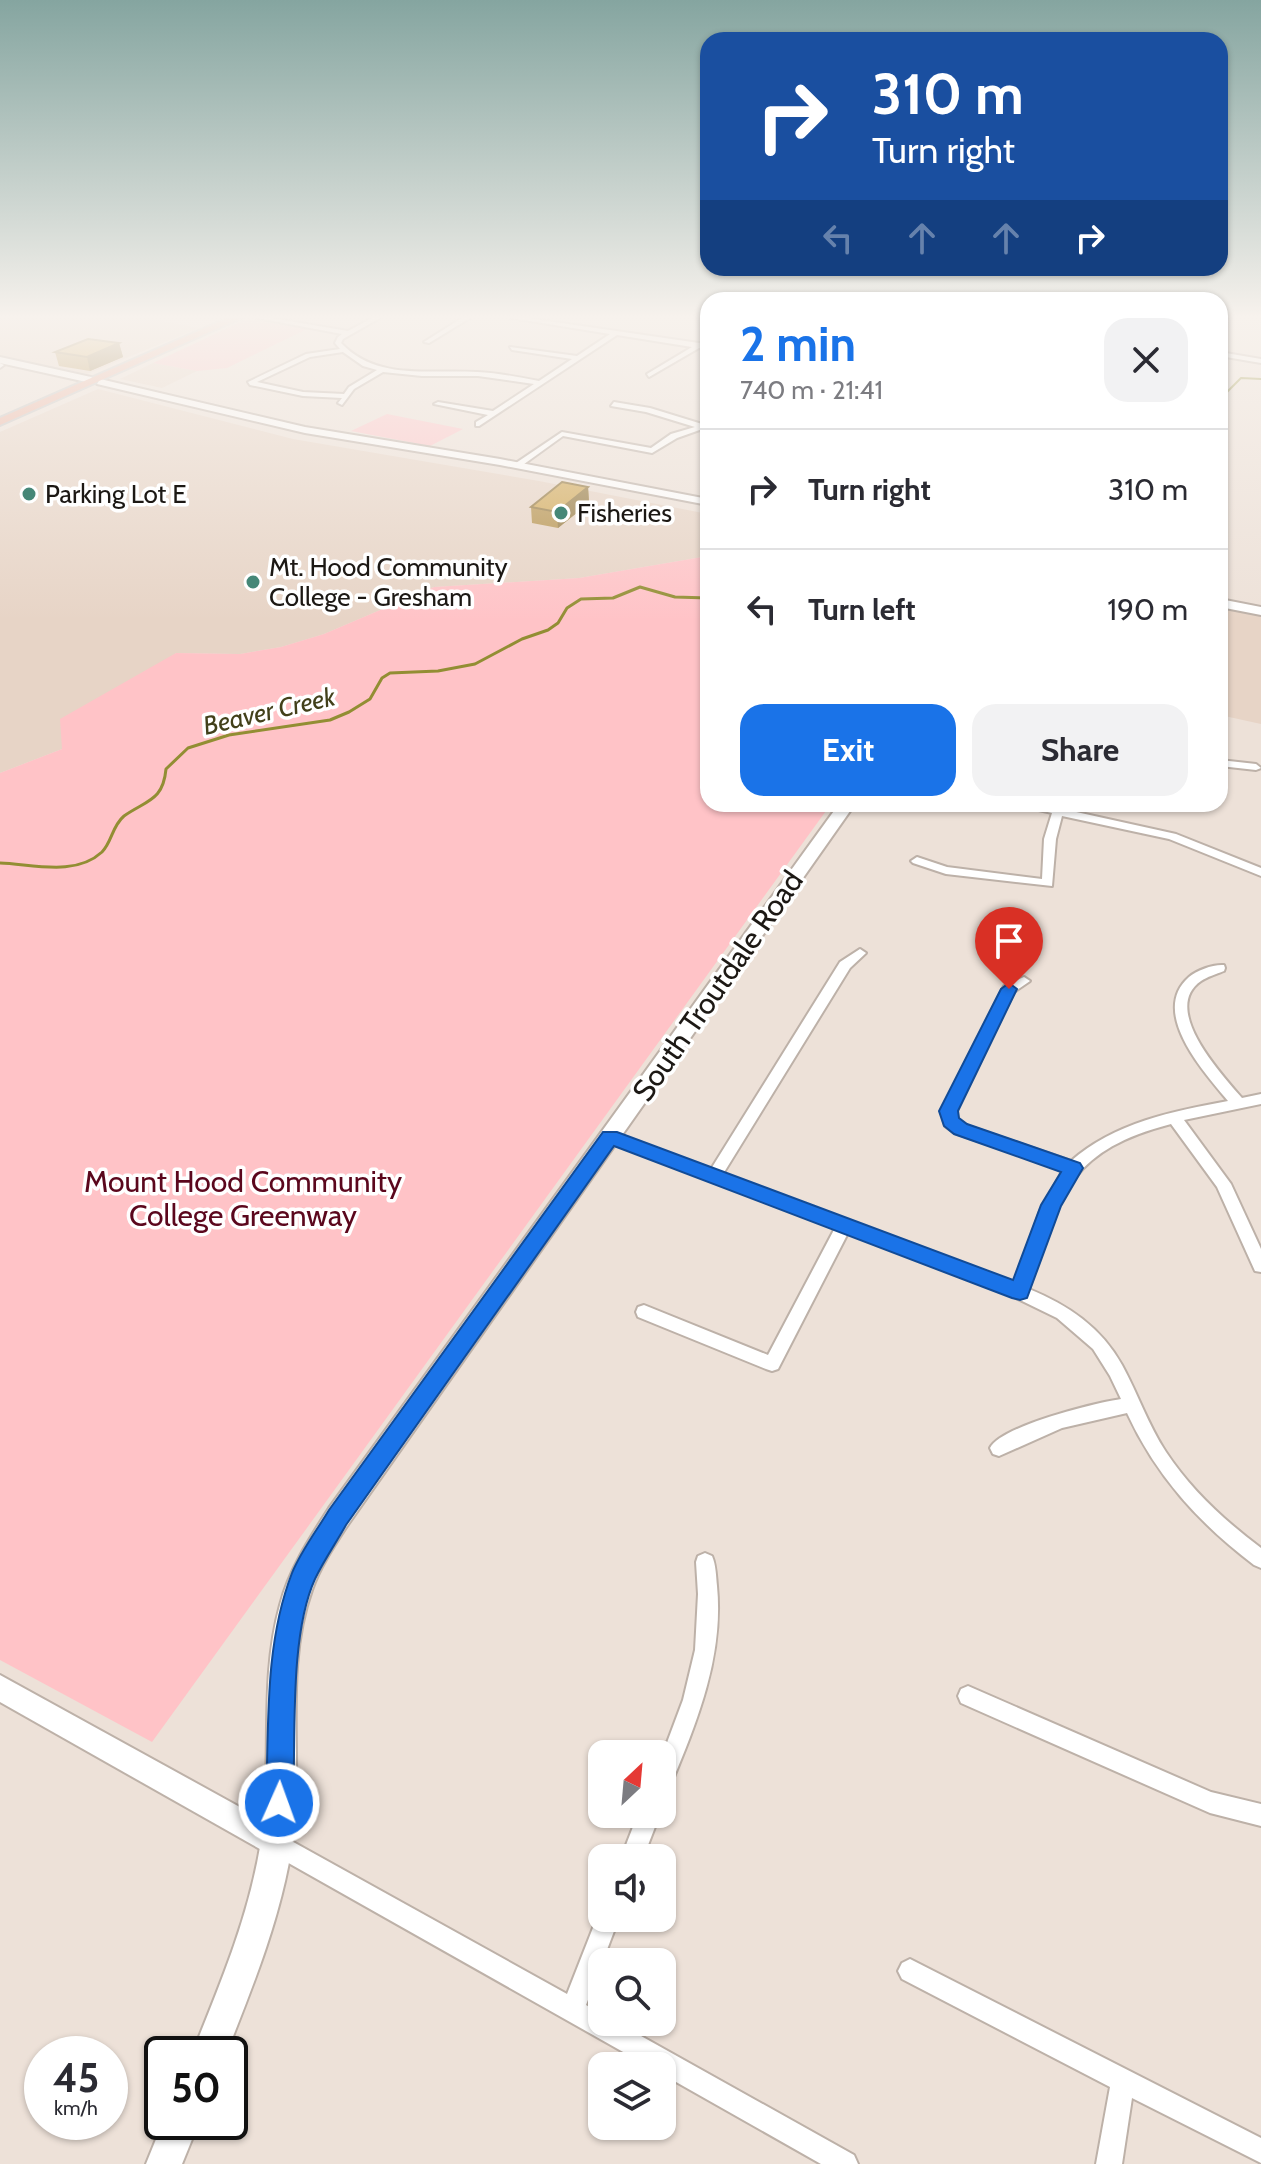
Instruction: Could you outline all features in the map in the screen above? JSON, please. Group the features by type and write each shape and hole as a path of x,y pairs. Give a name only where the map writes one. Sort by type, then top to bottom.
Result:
{"main road":[{"path":"0,428 18,419"},
{"path":"258,419 700,500"},
{"path":"1228,605 1261,611"},
{"name":"South Troutdale Road","path":"216,2036 258,1924 277,1843 285,1662 291,1614 304,1575 338,1517 841,812"},
{"path":"164,2164 174,2140"}],"street":[{"path":"479,424 485,419"},
{"path":"517,465 562,434 652,451 674,436 700,426"},
{"path":"1228,764 1256,767"},
{"path":"917,861 946,870 1048,883 1050,839 1058,812"},
{"path":"1063,812 1172,836 1261,872"},
{"path":"714,1176 845,965 860,953"},
{"path":"1219,968 1197,974 1189,983 1182,1001 1183,1022 1200,1059 1239,1104"},
{"path":"1024,981 1009,989 948,1111 950,1122 960,1129 1073,1168"},
{"path":"1020,1292 1051,1205 1073,1168 1105,1143 1140,1128 1261,1099"},
{"path":"1176,1120 1223,1184 1261,1266"},
{"path":"610,1137 1020,1292 1062,1312 1092,1337 1116,1370 1146,1437 1179,1484 1230,1536 1261,1559"},
{"path":"644,1312 772,1364 844,1225"},
{"path":"999,1448 1059,1421 1130,1405"},
{"path":"676,1747 696,1696 706,1658 710,1603 705,1562"},
{"path":"0,1688 845,2164"},
{"path":"968,1696 1197,1797 1261,1815"},
{"path":"572,2011 603,1932"},
{"path":"910,1971 1261,2151"},
{"path":"1109,2164 1123,2082"}],"shaded area":[{"name":"Mt. Hood Community College - Gresham","path":"30,419 215,419 293,439 700,512 700,557 579,578 434,587 324,634 281,647 240,654 176,653 62,749 0,773 0,432"},
{"path":"1228,610 1261,616 1261,724 1228,717"}],"green space":[{"path":"376,419 412,419 463,429 430,446 351,431"},
{"name":"Mount Hood Community College Greenway","path":"700,557 700,812 825,812 152,1742 0,1660 0,773 62,749 60,719 176,653 240,654 281,647 324,634 434,587 579,578"}],"building":[{"path":"562,482 588,487 557,512 531,507"}],"waterway":[{"name":"Beaver Creek","path":"0,863 66,867 91,860 102,852 124,816 157,794 166,769 188,748 229,735 330,720 370,699 382,678 390,673 438,671 475,664 522,639 548,630 558,623 567,608 581,599 613,598 640,587 675,597 700,598"}],"place":[{"name":"Parking Lot E","path":"29,494"},
{"name":"Fisheries","path":"561,513"},
{"name":"Mt. Hood Community College - Gresham","path":"253,582"}],"route":[{"path":"279,1803 285,1662 291,1614 304,1575 338,1517 610,1137 1020,1292 1051,1205 1073,1168 960,1129 950,1122 948,1111 1009,989"}]}
